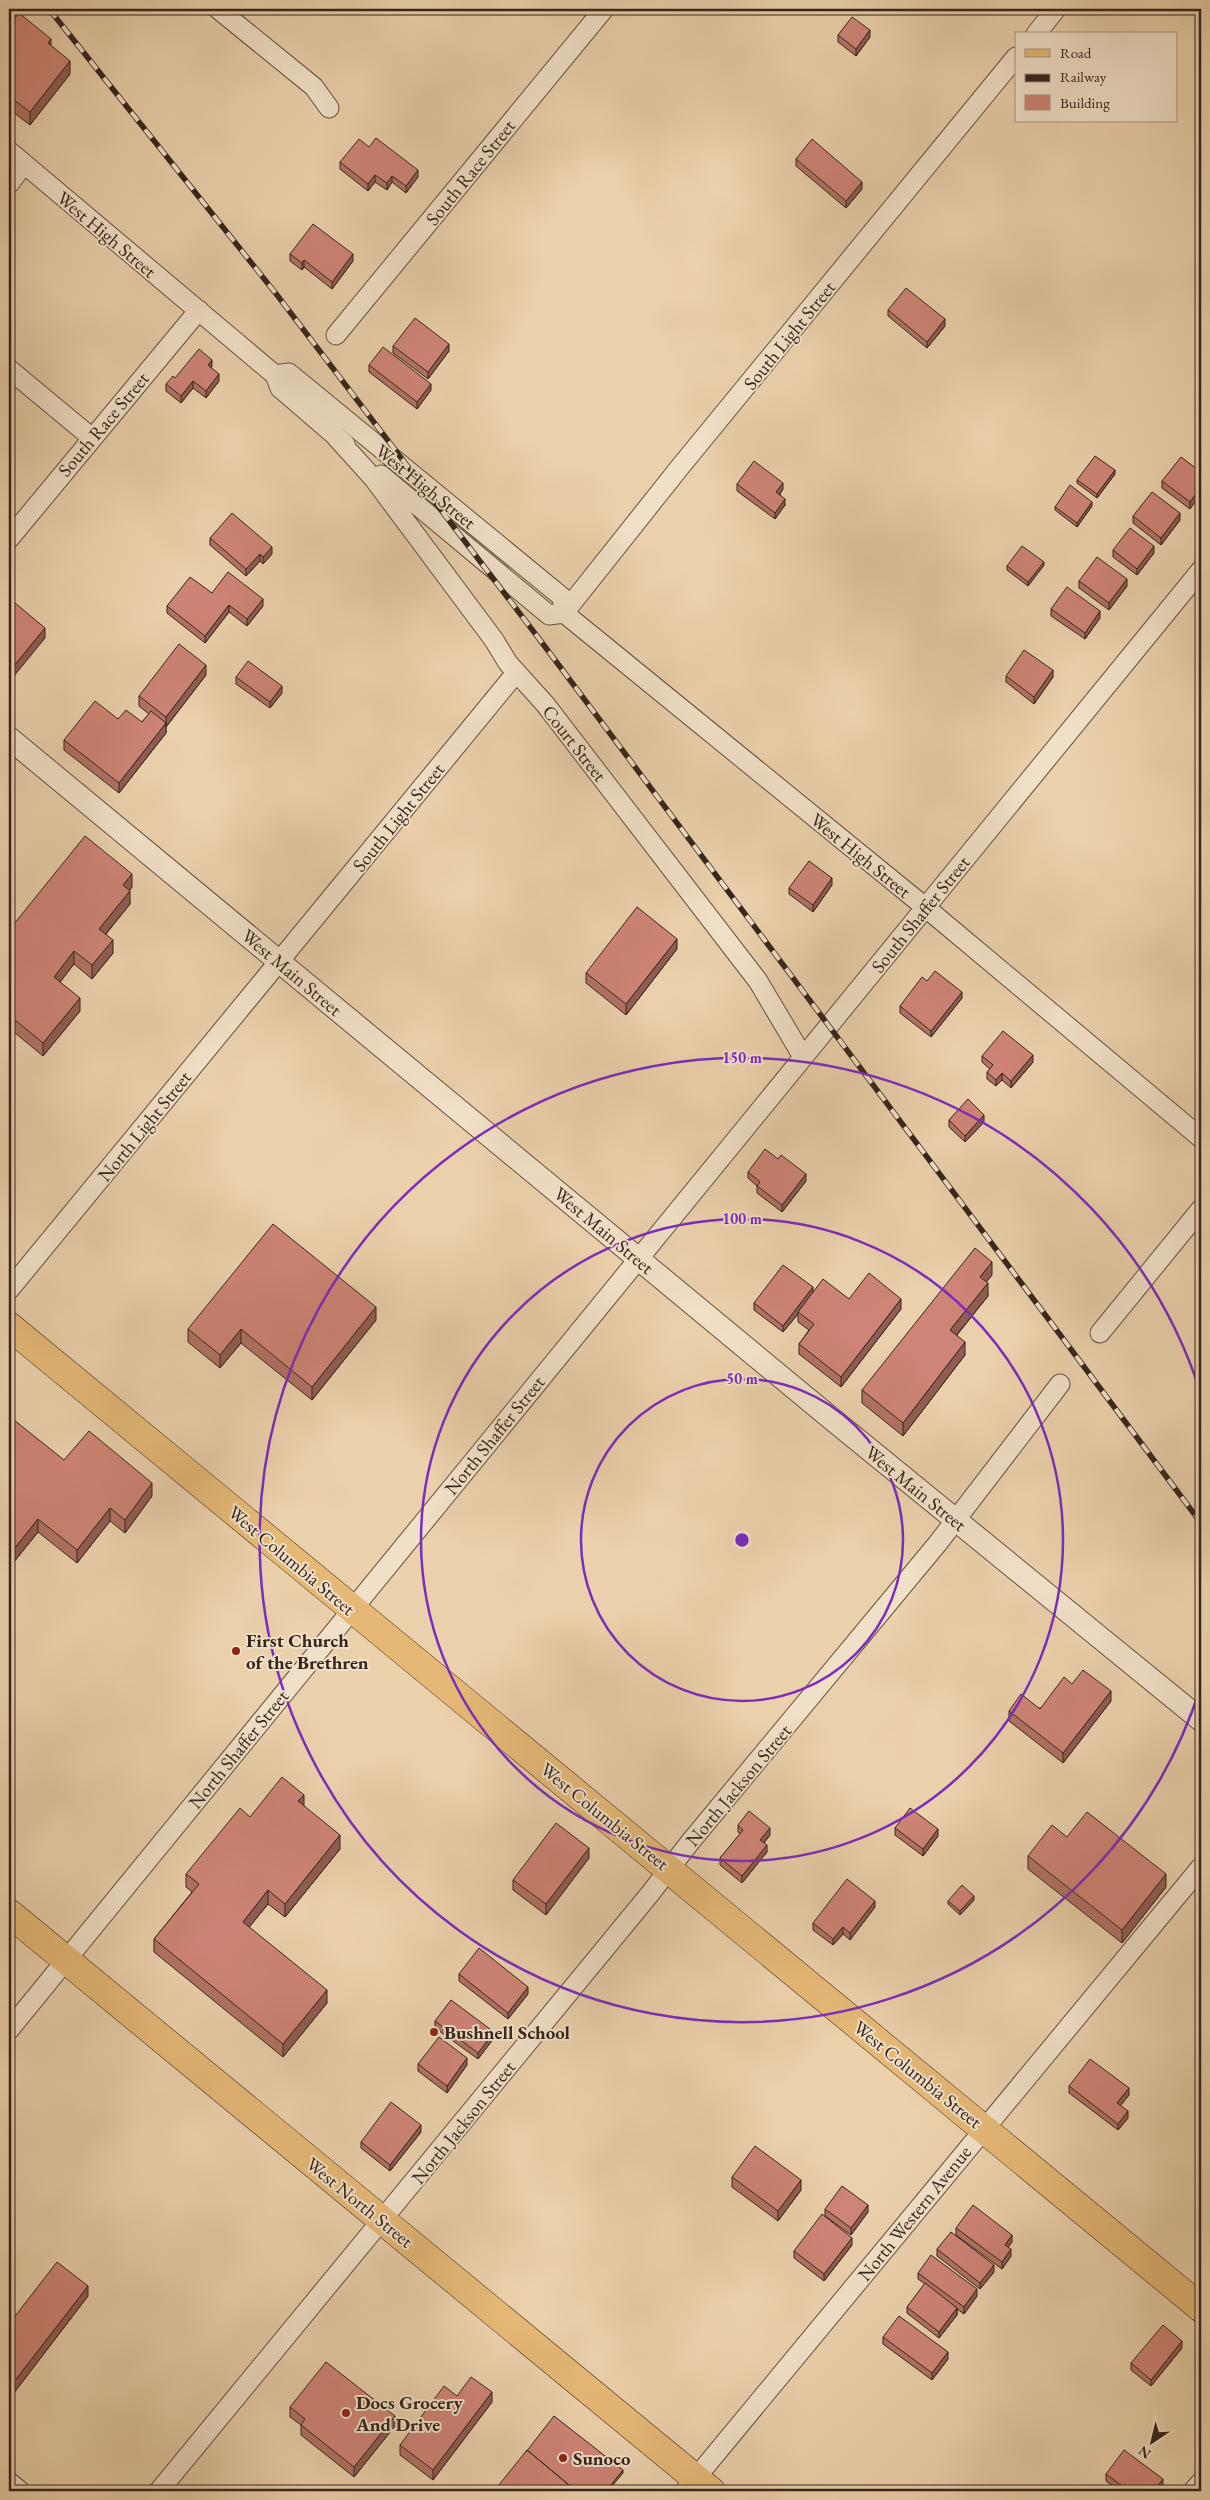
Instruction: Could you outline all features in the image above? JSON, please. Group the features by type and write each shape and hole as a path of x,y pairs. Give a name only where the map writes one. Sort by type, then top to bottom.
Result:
{"main road":[{"name":"West Columbia Street","path":"9,1326 984,2127 1201,2308"},
{"name":"West North Street","path":"9,1913 382,2220 697,2487"}],"street":[{"path":"218,9 314,87 329,108"},
{"name":"South Race Street","path":"336,335 604,9"},
{"path":"1038,32 1056,9"},
{"name":"South Light Street","path":"564,614 680,467 1015,58"},
{"name":"West High Street","path":"9,151 274,375 280,388 336,437 549,615 564,614 925,907 1201,1138"},
{"path":"9,184 24,164"},
{"name":"South Race Street","path":"9,539 199,310"},
{"path":"9,369 92,438"},
{"name":"West High Street","path":"274,375 290,374 555,591 562,597 564,614"},
{"name":"Court Street","path":"336,437 374,479 516,673 545,704 758,981 803,1057"},
{"name":"South Shaffer Street","path":"638,1258 1201,570"},
{"name":"South Light Street","path":"279,962 516,673"},
{"name":"West Main Street","path":"9,738 1201,1720"},
{"name":"North Light Street","path":"9,1290 279,962"},
{"path":"1100,1333 1201,1210"},
{"name":"North Shaffer Street","path":"9,2030 638,1258"},
{"name":"North Jackson Street","path":"159,2491 956,1520 1060,1384"},
{"name":"North Western Avenue","path":"697,2487 984,2127 1201,1867"},
{"path":"9,2482 20,2491"},
{"path":"1193,2491 1201,2482"}],"building":[{"path":"9,12 16,17 19,13 51,39 48,43 70,61 30,112 9,96"},
{"path":"852,17 870,30 856,49 838,35"},
{"path":"376,138 418,170 406,186 392,176 387,183 375,175 368,184 340,162 359,139 369,147"},
{"path":"812,139 862,182 846,201 796,159"},
{"path":"313,224 353,254 332,282 304,260 302,263 290,254"},
{"path":"906,288 945,319 927,342 888,310"},
{"path":"415,318 449,344 428,372 393,346"},
{"path":"383,347 431,384 417,402 369,365"},
{"path":"199,349 212,360 208,365 219,374 206,391 193,381 181,396 166,384 173,376 175,378"},
{"path":"1095,456 1115,470 1097,494 1077,480"},
{"path":"1181,457 1201,472 1201,487 1190,502 1162,481"},
{"path":"754,461 783,483 776,492 785,499 775,513 737,484"},
{"path":"1070,485 1092,502 1077,523 1055,507"},
{"path":"1152,492 1180,513 1161,538 1133,516"},
{"path":"232,513 272,547 263,557 260,554 246,569 210,538"},
{"path":"1130,528 1154,546 1137,569 1113,550"},
{"path":"1022,546 1044,562 1028,582 1007,566"},
{"path":"1097,557 1127,579 1109,603 1079,581"},
{"path":"228,572 263,599 247,619 229,605 205,636 167,606 190,577 212,593"},
{"path":"1067,587 1100,611 1085,633 1051,609"},
{"path":"9,598 45,628 9,672"},
{"path":"179,644 206,665 166,717 139,696"},
{"path":"1024,650 1053,670 1034,697 1006,676"},
{"path":"248,661 282,686 270,702 236,677"},
{"path":"95,701 118,719 126,710 142,722 151,711 166,723 119,783 64,740"},
{"path":"85,836 132,874 123,885 130,891 99,929 113,940 92,965 74,951 54,977 80,998 43,1043 9,1015 9,930"},
{"path":"809,861 832,878 813,905 789,888"},
{"path":"637,907 677,939 626,1004 586,973"},
{"path":"935,971 962,992 931,1031 900,1006 922,977 927,981"},
{"path":"1003,1031 1033,1055 1011,1081 1002,1073 996,1080 987,1072 993,1065 982,1056"},
{"path":"968,1099 984,1115 965,1136 949,1120"},
{"path":"765,1149 778,1159 781,1155 806,1174 782,1205 757,1186 760,1182 748,1172"},
{"path":"273,1224 376,1307 312,1387 241,1329 220,1355 188,1329"},
{"path":"975,1248 992,1262 980,1277 988,1283 950,1330 965,1342 903,1423 862,1390"},
{"path":"783,1265 813,1287 783,1326 754,1303"},
{"path":"869,1273 901,1299 841,1377 799,1344 814,1324 798,1312 823,1279 849,1299"},
{"path":"9,1416 64,1460 89,1431 152,1483 125,1520 110,1508 77,1550 38,1519 9,1555"},
{"path":"1083,1670 1111,1691 1063,1753 1009,1711 1021,1694 1040,1709 1064,1677 1072,1684"},
{"path":"282,1777 304,1795 298,1801 340,1835 285,1904 268,1890 243,1922 327,1990 283,2044 154,1939 199,1884 186,1874 240,1808 250,1817"},
{"path":"910,1808 938,1829 923,1849 895,1828"},
{"path":"749,1811 770,1828 760,1840 767,1845 742,1876 720,1858 743,1830 738,1825"},
{"path":"1087,1812 1166,1874 1122,1930 1028,1856 1052,1825 1067,1837"},
{"path":"556,1823 589,1848 546,1904 513,1880"},
{"path":"847,1879 875,1901 850,1933 843,1927 833,1939 813,1923"},
{"path":"962,1885 974,1896 960,1911 948,1901"},
{"path":"479,1948 528,1987 508,2013 459,1974"},
{"path":"451,2000 494,2032 478,2053 435,2021"},
{"path":"439,2037 467,2058 447,2086 418,2064"},
{"path":"1090,2059 1129,2088 1117,2103 1128,2111 1118,2124 1069,2086"},
{"path":"391,2102 421,2125 390,2165 361,2142"},
{"path":"755,2146 801,2180 778,2211 732,2177"},
{"path":"842,2186 868,2205 851,2228 825,2209"},
{"path":"973,2205 1012,2235 1005,2245 1011,2249 1002,2262 956,2228"},
{"path":"822,2214 852,2238 824,2274 794,2251"},
{"path":"951,2232 994,2265 980,2283 937,2249"},
{"path":"931,2255 977,2289 964,2307 918,2273"},
{"path":"57,2262 88,2286 10,2387 9,2324"},
{"path":"925,2283 957,2308 939,2332 907,2307"},
{"path":"899,2316 948,2352 932,2373 883,2337"},
{"path":"1163,2325 1182,2341 1151,2380 1131,2363"},
{"path":"326,2362 395,2416 354,2467 301,2425 305,2419 290,2407"},
{"path":"471,2377 492,2392 433,2470 400,2445 444,2386 457,2396"},
{"path":"554,2416 623,2470 606,2491 575,2491 527,2450"},
{"path":"527,2450 575,2490 494,2491"},
{"path":"1124,2450 1163,2479 1154,2491 1129,2491 1106,2474"}],"railway":[{"path":"49,9 277,295 540,640 1201,1523"}],"place":[{"name":"First Church of the Brethren","path":"236,1651"},
{"name":"Bushnell School","path":"434,2032"},
{"name":"Docs Grocery And Drive","path":"346,2413"},
{"name":"Sunoco","path":"563,2458"}]}
